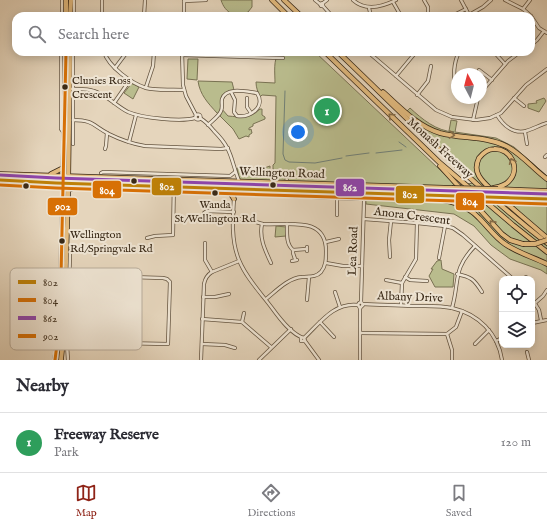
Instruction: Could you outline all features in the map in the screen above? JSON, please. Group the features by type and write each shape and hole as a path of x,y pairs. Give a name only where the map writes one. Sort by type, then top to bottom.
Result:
{"highway":[{"path":"66,0 67,12"},
{"path":"68,12 70,0"},
{"path":"272,0 284,12"},
{"path":"284,0 297,12"},
{"path":"66,56 69,89"},
{"path":"65,268 62,195 67,133 70,56"},
{"name":"Monash Freeway","path":"329,56 411,136 497,211 547,252"},
{"name":"Monash Freeway","path":"342,56 432,143 504,208 547,240"},
{"path":"365,78 421,124 441,133 489,141 505,146 520,156 547,179"},
{"path":"65,268 68,176 71,142 67,133"},
{"path":"411,136 451,177 502,234 510,240 524,244 535,244 547,240 494,192 480,177 477,166 480,158 488,150 497,149 504,150 510,156 514,162 515,168 513,176 509,181 502,186 495,188"},
{"path":"69,166 75,176"},
{"path":"49,175 63,168"},
{"name":"Wellington Road","path":"0,174 237,182 495,188 547,191"},
{"name":"Wellington Road","path":"0,180 547,199"},
{"path":"56,183 62,195"},
{"path":"293,183 293,190"},
{"path":"68,190 86,184"},
{"path":"227,188 234,199"},
{"path":"390,194 441,200 459,204 469,209 478,217 504,244 547,264"},
{"path":"55,360 56,350"},
{"path":"61,360 62,350"}],"street":[{"path":"62,0 66,12"},
{"path":"68,12 74,0"},
{"path":"102,0 102,12"},
{"path":"144,0 144,12"},
{"path":"184,12 184,1 206,0"},
{"path":"315,0 322,4 329,12"},
{"path":"322,4 326,0"},
{"path":"353,0 361,6 369,8 394,1 399,12"},
{"path":"424,0 428,7 428,12"},
{"path":"461,0 467,12"},
{"path":"476,12 483,8 491,0"},
{"path":"505,0 526,12"},
{"path":"523,9 530,0"},
{"path":"369,8 370,12"},
{"path":"460,12 466,9"},
{"path":"535,22 545,32 535,42"},
{"path":"61,56 60,127 62,131 67,133"},
{"path":"71,142 73,120 69,89 73,56"},
{"path":"106,56 114,68 130,80 146,87 184,90"},
{"path":"114,68 123,56"},
{"path":"146,87 153,66 154,56"},
{"path":"182,56 182,77 184,90 188,101 196,115 199,115 200,118 224,141 232,158 237,182 234,188 234,244 239,261 245,272 266,299 290,328 303,339 319,360"},
{"path":"232,56 283,58"},
{"path":"374,56 418,95 443,114 473,120 487,119 505,110 530,81 547,70"},
{"path":"396,76 413,56"},
{"path":"455,68 458,56"},
{"path":"498,56 505,64"},
{"path":"487,85 505,64 515,56"},
{"path":"418,95 428,81 431,66"},
{"path":"487,76 492,80"},
{"path":"114,103 130,80"},
{"path":"69,89 95,91 136,115 152,118 200,118"},
{"path":"208,125 221,113 223,97 231,92 240,90 258,94 258,110 251,114 242,116 235,115 235,100 231,92"},
{"path":"247,98 246,108 251,114"},
{"path":"514,98 524,106"},
{"path":"473,120 476,104"},
{"path":"129,142 136,115"},
{"path":"497,115 508,128 515,131 525,132 547,123"},
{"path":"73,120 90,122 107,133 129,142 145,146 228,148"},
{"path":"525,132 527,144"},
{"path":"105,149 107,133"},
{"path":"101,173 114,172 231,176 235,172"},
{"path":"208,175 208,181"},
{"path":"147,238 173,235 174,180"},
{"name":"Wellington Road","path":"244,194 358,199"},
{"path":"337,198 337,215"},
{"name":"Lea Road","path":"362,304 364,201"},
{"path":"204,220 204,213 207,211 234,212"},
{"path":"233,219 246,220 262,224 306,225 313,227 320,232 326,242 326,263 322,271 316,276 302,277 289,281 266,299"},
{"name":"Anora Crescent","path":"364,219 391,220 445,226 458,231 510,276"},
{"path":"390,257 389,240 391,220"},
{"path":"401,306 402,283 416,259 417,223"},
{"path":"262,224 264,249 271,263"},
{"path":"287,224 287,238 291,249 293,250 292,253 295,260"},
{"path":"439,258 445,226"},
{"path":"326,242 339,239"},
{"path":"205,243 205,260 212,272"},
{"path":"452,308 457,274 465,256 475,246"},
{"path":"67,268 70,252 73,248"},
{"path":"293,250 306,249"},
{"path":"201,360 205,280 208,274 239,261"},
{"path":"326,263 343,266 362,266"},
{"path":"457,274 474,280 482,292"},
{"path":"168,280 171,275"},
{"path":"307,300 309,277"},
{"path":"406,277 410,280 427,281"},
{"path":"142,278 164,278 168,280"},
{"path":"142,343 168,344 170,283 168,280"},
{"path":"386,280 402,283"},
{"path":"541,320 539,310 535,303 547,290"},
{"path":"335,292 340,307"},
{"path":"204,297 215,297 229,294"},
{"path":"303,339 330,313 340,307 346,305 359,306 359,303 362,304"},
{"name":"Albany Drive","path":"362,304 452,308 462,311 478,319 489,330 496,341 502,360"},
{"path":"359,306 361,333 360,360"},
{"path":"361,333 447,334 456,327 462,311"},
{"path":"242,322 244,313"},
{"path":"202,320 242,322 271,347"},
{"path":"535,322 547,320"},
{"path":"320,322 334,337"},
{"path":"260,360 290,328"},
{"path":"475,344 489,330"},
{"path":"447,334 452,350 452,360"},
{"path":"202,344 225,345 235,348"},
{"path":"67,350 68,360"},
{"path":"527,352 529,360"}],"green space":[{"path":"221,0 252,0 252,7 248,12 229,12 223,5"},
{"path":"277,56 319,56 456,185 475,183 403,115 410,108 435,127 447,131 454,132 449,131 451,120 457,121 455,132 496,138 514,147 547,176 547,274 541,270 510,259 491,245 474,226 454,214 366,204 366,199 291,195 291,181 289,181 287,175 273,169 273,165 275,163 276,96 262,95 260,97 256,84 256,82 275,83 275,63"},
{"path":"188,59 198,59 197,80 187,79"},
{"path":"198,81 232,82 234,90 223,95 221,108 228,116 249,116 262,109 262,115 265,119 253,124 253,126 249,128 249,130 251,129 252,133 249,137 246,136 239,139 233,129 220,116 221,114 220,115 217,113 205,98"},
{"path":"131,84 139,87 133,99 124,93"},
{"path":"544,98 546,101 539,112 528,108 528,104 537,103 536,101"},
{"path":"270,166 270,170 272,172 284,176 285,180 241,180 237,168 250,173"},
{"path":"276,226 286,227 286,236 275,237"},
{"path":"441,260 442,269 454,274 453,287 435,287 429,276 433,269 431,269 437,261"}],"waterway":[{"path":"285,91 283,154 285,160 289,162 315,163 342,158"},
{"path":"399,142 406,147"},
{"path":"376,153 402,150"},
{"path":"346,156 369,153"}],"transit line":[{"name":"902","path":"61,268 66,56"},
{"name":"862","path":"0,175 547,194"},
{"name":"802","path":"0,180 547,199"},
{"name":"804","path":"0,185 547,204"},
{"name":"902","path":"55,360 56,350"}],"place":[{"name":"Clunies Ross Crescent","path":"65,87"},
{"name":"Freeway Reserve","path":"327,111"},
{"name":"Wanda St/Wellington Rd","path":"215,193"},
{"name":"Wellington Rd/Springvale Rd","path":"62,241"}]}
